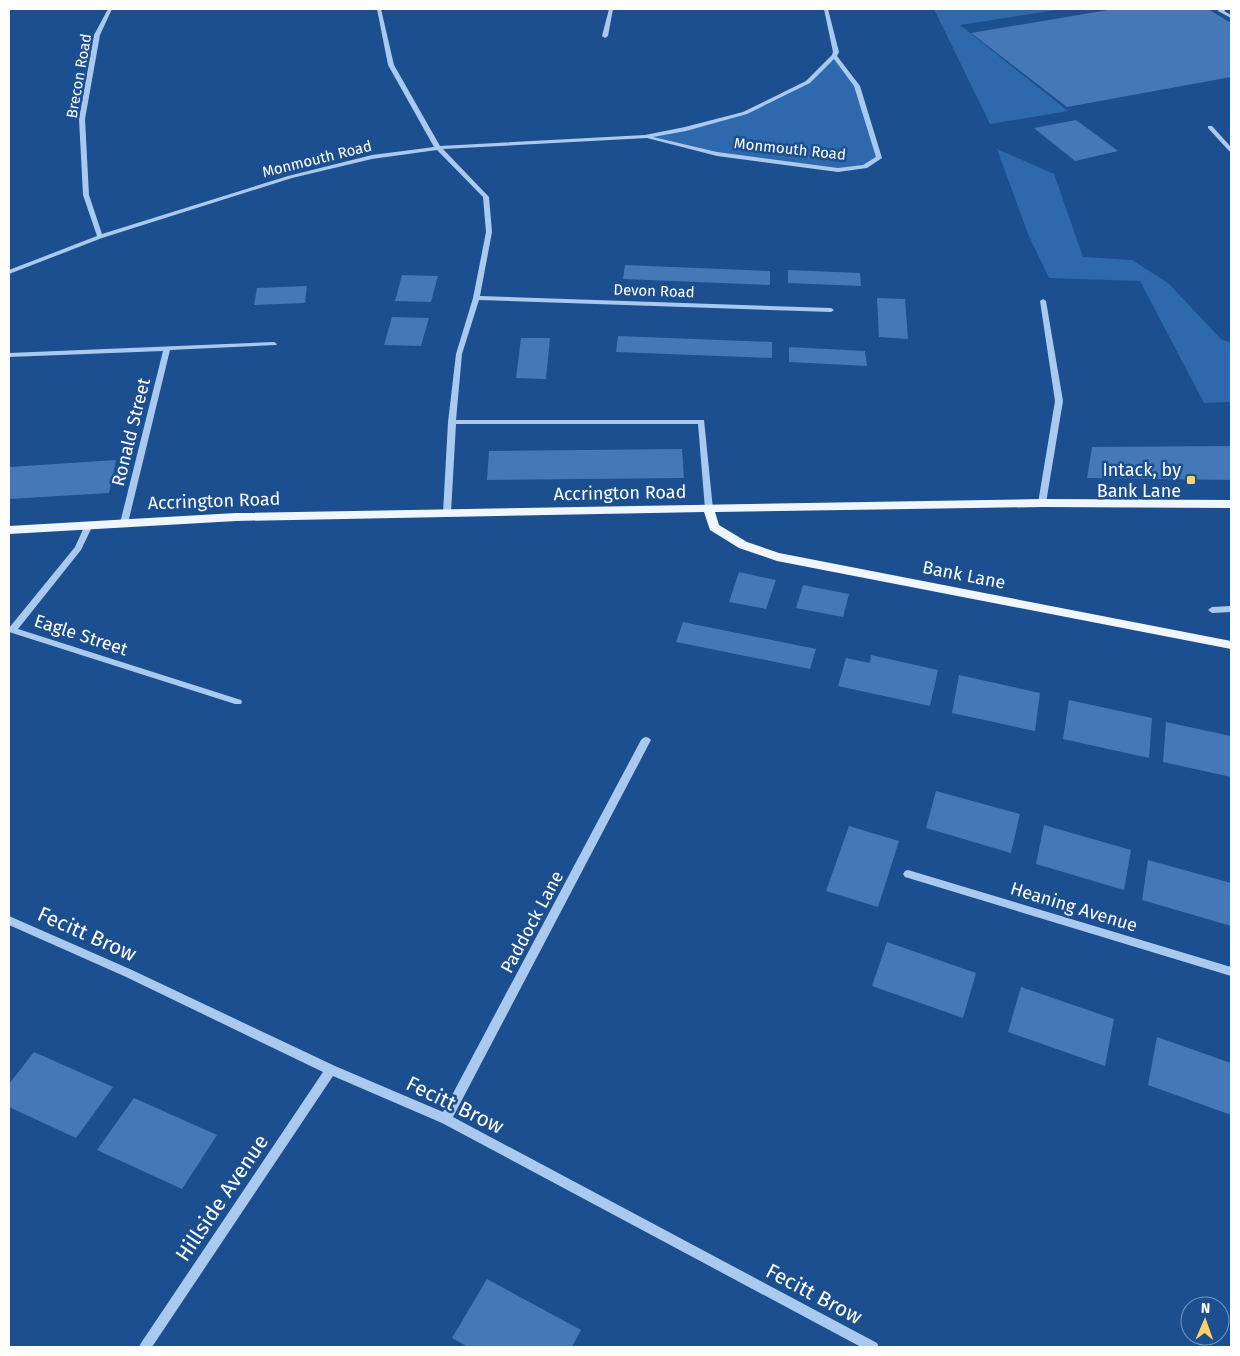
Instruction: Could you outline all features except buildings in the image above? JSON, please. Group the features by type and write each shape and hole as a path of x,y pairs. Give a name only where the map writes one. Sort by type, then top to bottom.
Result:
{"main road":[{"name":"Accrington Road","path":"9,530 236,517 1042,502 1231,504"},
{"name":"Bank Lane","path":"709,509 714,527 742,545 777,557 1231,645"}],"street":[{"name":"Brecon Road","path":"100,237 86,194 82,119 97,35 110,9"},
{"path":"379,9 391,64 438,148 486,197 489,232 476,298 459,354 452,422 447,513"},
{"path":"605,36 611,9"},
{"path":"826,9 836,52 834,56"},
{"path":"1221,9 1231,17"},
{"name":"Monmouth Road","path":"9,272 100,237 290,177 372,157 438,148 645,137 686,129 745,112 808,82 834,56 857,86 879,158 865,167 838,170 717,154 645,137"},
{"path":"1210,127 1231,150"},
{"name":"Devon Road","path":"476,298 831,310"},
{"path":"1042,502 1059,402 1043,301"},
{"name":"Ronald Street","path":"9,355 274,344"},
{"name":"Ronald Street","path":"124,523 167,349"},
{"path":"452,422 700,422 709,509"},
{"name":"Eagle Street","path":"89,525 78,548 12,630 238,702"},
{"path":"1212,610 1231,609"},
{"name":"Paddock Lane","path":"446,1119 646,740"},
{"name":"Heaning Avenue","path":"908,874 1231,972"},
{"name":"Fecitt Brow","path":"9,920 128,973 331,1070 446,1119 873,1347"},
{"name":"Hillside Avenue","path":"145,1347 331,1070"}],"shaded area":[{"path":"934,9 1062,9 960,25 1068,111 990,124"},
{"path":"834,56 857,86 879,158 865,167 838,170 717,154 645,137 745,113 808,82"},
{"path":"997,149 1054,174 1083,257 1132,260 1168,283 1221,339 1231,343 1231,402 1204,403 1140,281 1049,278 1028,234"}],"place":[{"name":"Intack, by Bank Lane","path":"1191,480"}]}
